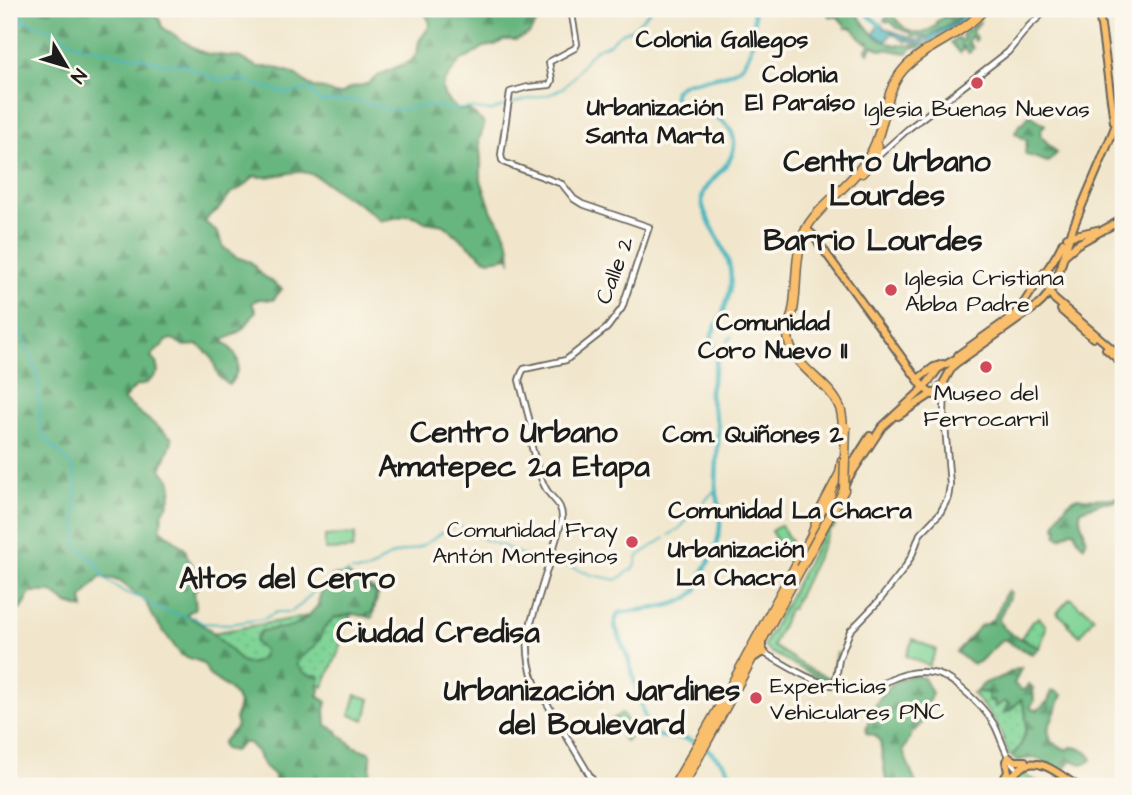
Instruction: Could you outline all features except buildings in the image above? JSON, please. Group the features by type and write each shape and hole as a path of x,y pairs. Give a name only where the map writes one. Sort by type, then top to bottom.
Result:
{"highway":[{"path":"757,649 841,470 843,427 840,408 834,397 798,359 789,342 788,330 795,302 798,253 807,229 868,167 892,94 905,72 921,57 973,24 985,9"},
{"path":"679,786 844,490 846,427 843,410 838,398 800,358 792,342 791,330 801,251 807,229"}],"main road":[{"path":"1102,9 1100,18 1114,122"},
{"path":"1042,303 1063,257 1068,237 1123,98"},
{"path":"706,739 838,492 875,436 942,364 964,352 1021,309 1058,254 1068,237 1123,106"},
{"path":"1068,237 1097,230 1123,219"},
{"path":"1010,322 1023,309 1037,285 1068,251 1123,219"},
{"path":"1063,257 1123,219"},
{"path":"807,229 921,385 932,395"},
{"path":"1037,285 1044,283 1054,299 1123,358"},
{"path":"932,395 939,388 950,366 1038,304 1049,289"},
{"path":"875,436 899,415 939,391 955,365 1048,301 1123,364"},
{"path":"811,537 852,462 870,436 942,366 963,355"},
{"path":"1001,785 1007,774 1007,759 1030,759 1038,760 1077,786"},
{"path":"1001,785 1025,761"},
{"path":"1016,770 1031,763 1051,770"}],"street":[{"name":"Calle 2","path":"571,9 577,44 549,62 551,84 510,92 501,155 503,162 562,184 574,199 582,204 649,227 622,308 607,328 566,360 527,368 519,380 545,487 562,512 562,520 529,629 526,645 530,670 596,786"},
{"path":"872,157 1008,52 1029,26 1048,9"},
{"path":"835,685 839,659 850,631 883,597 904,569 922,531 940,513 948,498 945,379"},
{"path":"932,395 941,400 944,407"},
{"path":"757,649 813,679 835,685 864,687 881,684 904,674 939,674 955,683 986,714 995,727 1007,759 1016,770"}],"green space":[{"path":"9,9 135,9 140,14 155,15 162,27 199,51 238,57 258,67 273,67 293,73 314,88 325,89 334,94 367,84 381,74 411,61 430,23 423,9 534,9 537,12 537,22 529,34 516,40 504,40 484,47 461,60 444,82 442,89 445,97 458,110 469,110 483,122 479,140 481,180 492,212 510,247 511,263 509,257 490,260 484,258 444,225 425,222 408,215 381,221 361,205 307,173 254,176 246,185 230,194 205,222 218,233 223,247 236,257 251,262 261,274 282,289 273,300 256,300 252,304 256,311 245,326 238,333 222,340 233,350 238,360 234,378 229,385 219,377 211,356 199,345 184,346 173,339 168,340 152,355 158,372 148,382 136,386 123,400 172,438 161,470 170,479 172,488 160,528 185,549 201,578 194,592 196,607 187,615 209,629 243,663 254,663 262,657 264,650 255,643 261,631 293,626 305,619 318,605 323,589 333,575 350,579 376,593 372,613 334,618 322,631 313,648 296,664 306,673 320,677 318,696 327,702 326,725 355,747 371,753 370,786 333,786 314,778 305,786 271,786 275,776 264,766 249,743 243,743 234,751 224,749 222,743 237,726 235,719 239,704 236,697 209,675 201,662 181,655 152,616 146,602 121,582 100,577 82,598 84,609 68,604 52,592 31,592 22,608 9,615"},
{"path":"826,9 853,9 874,35 888,43 923,45 939,41 921,51 919,47 912,48 908,53 881,50 873,46 868,53 866,50 869,42 858,37 853,28 845,28 838,17 829,16"},
{"path":"966,9 954,21 930,37 912,36 891,22 884,21 893,14 908,30 923,33 937,25 936,22 945,16 951,19 951,11"},
{"path":"980,21 972,32 977,39 975,41 971,36 968,41 973,48 969,53 962,46 960,53 951,42 958,38 961,41 964,39 962,35"},
{"path":"1030,115 1045,125 1040,135 1057,153 1048,162 1027,155 1027,141 1015,133 1020,123"},
{"path":"1078,497 1123,498 1081,510 1084,546 1074,531 1061,538 1056,535 1058,529 1055,527 1063,509"},
{"path":"844,499 851,511 840,516 833,529 831,528 773,646 831,679 838,652 831,681 817,677 769,651 764,645 840,501"},
{"path":"781,525 791,542 781,548 771,531"},
{"path":"355,534 353,549 325,550 325,536"},
{"path":"344,574 379,592 372,618 352,612 349,620 346,620 339,651 323,687 288,669 245,687 207,634 314,615 330,582"},
{"path":"1008,591 1011,593 999,619 1001,624 1010,633 1039,648 1032,654 1002,640 979,662 972,664 956,652 980,626 994,618"},
{"path":"1070,598 1094,617 1080,636 1057,613"},
{"path":"1039,617 1046,626 1039,648 1021,638 1033,620"},
{"path":"913,639 936,650 929,666 906,656"},
{"path":"1021,668 1014,684 1021,690 1029,684 1033,688 1034,702 1031,709 1038,710 1048,701 1052,691 1062,695 1048,729 1051,742 1067,750 1071,747 1083,750 1092,759 1089,762 1081,764 1072,760 1061,773 1036,758 1018,761 1011,756 1021,744 1026,729 1026,714 1021,699 1011,710 1004,713 1008,704 1005,701 995,707 994,700 988,701 989,692 976,692 986,683"},
{"path":"914,675 924,678 932,693 926,708 926,719 912,733 903,751 917,786 884,786 886,781 880,741 875,735 866,733 867,727 884,692 893,683"},
{"path":"972,693 988,693 988,701 994,700 995,707 1004,701 1008,703 1004,713 1011,710 1021,699 1026,722 1024,737 1017,751 1011,756 995,721"},
{"path":"356,695 370,699 365,720 350,715"},
{"path":"622,713 635,734 625,741 612,720"},
{"path":"1019,773 1045,785 1045,786 1005,786"}],"water":[{"path":"970,9 962,22 933,41 923,41 922,45 906,39 906,42 892,33 887,40 874,34 877,22 884,28 919,41 953,24"}],"waterway":[{"path":"19,9 25,21 58,33 76,44 161,63 184,65 218,80 243,79 286,93 309,89 320,102 355,100 394,110 421,106 491,111 504,106"},
{"path":"512,103 551,94 564,87 595,50 632,29 652,9"},
{"path":"734,786 735,783 725,766 703,746 685,739 649,732 615,620 619,613 670,605 688,598 695,592 718,539 718,427 710,396 717,354 712,337 726,304 731,275 728,260 706,215 702,200 708,185 730,159 734,141 725,123 682,105 674,95 675,90 683,84 727,74 746,61 752,42 753,9"},
{"path":"861,9 880,25"},
{"path":"9,25 25,22"},
{"path":"9,313 18,322 38,376 43,436 75,473 77,545 96,562 105,579 124,592 141,598 156,608 189,617"},
{"path":"718,353 732,336"},
{"path":"669,535 678,530 716,489"},
{"path":"352,571 370,569 386,558 419,547 458,525 480,538 528,558 546,562"},
{"path":"557,564 617,580 635,567 638,556 665,538"},
{"path":"193,617 202,623 230,624 263,619 277,612 291,612 313,592 348,572"}],"place":[{"name":"Iglesia Buenas Nuevas","path":"977,83"},
{"name":"Iglesia Cristiana Abba Padre","path":"891,290"},
{"name":"Museo del Ferrocarril","path":"986,367"},
{"name":"Comunidad Fray Antón Montesinos","path":"632,542"},
{"name":"Experticias Vehiculares PNC","path":"756,698"}],"district":[{"name":"Colonia Gallegos","path":"722,39"},
{"name":"Colonia El Paraíso","path":"800,88"},
{"name":"Urbanización Santa Marta","path":"655,121"},
{"name":"Centro Urbano Lourdes","path":"887,178"},
{"name":"Barrio Lourdes","path":"873,240"},
{"name":"Comunidad Coro Nuevo II","path":"773,336"},
{"name":"Com. Quiñones 2","path":"753,434"},
{"name":"Centro Urbano Amatepec 2a Etapa","path":"514,449"},
{"name":"Comunidad La Chacra","path":"790,510"},
{"name":"Urbanización La Chacra","path":"736,563"},
{"name":"Altos del Cerro","path":"287,578"},
{"name":"Ciudad Credisa","path":"438,632"},
{"name":"Urbanización Jardines del Boulevard","path":"592,707"}]}
